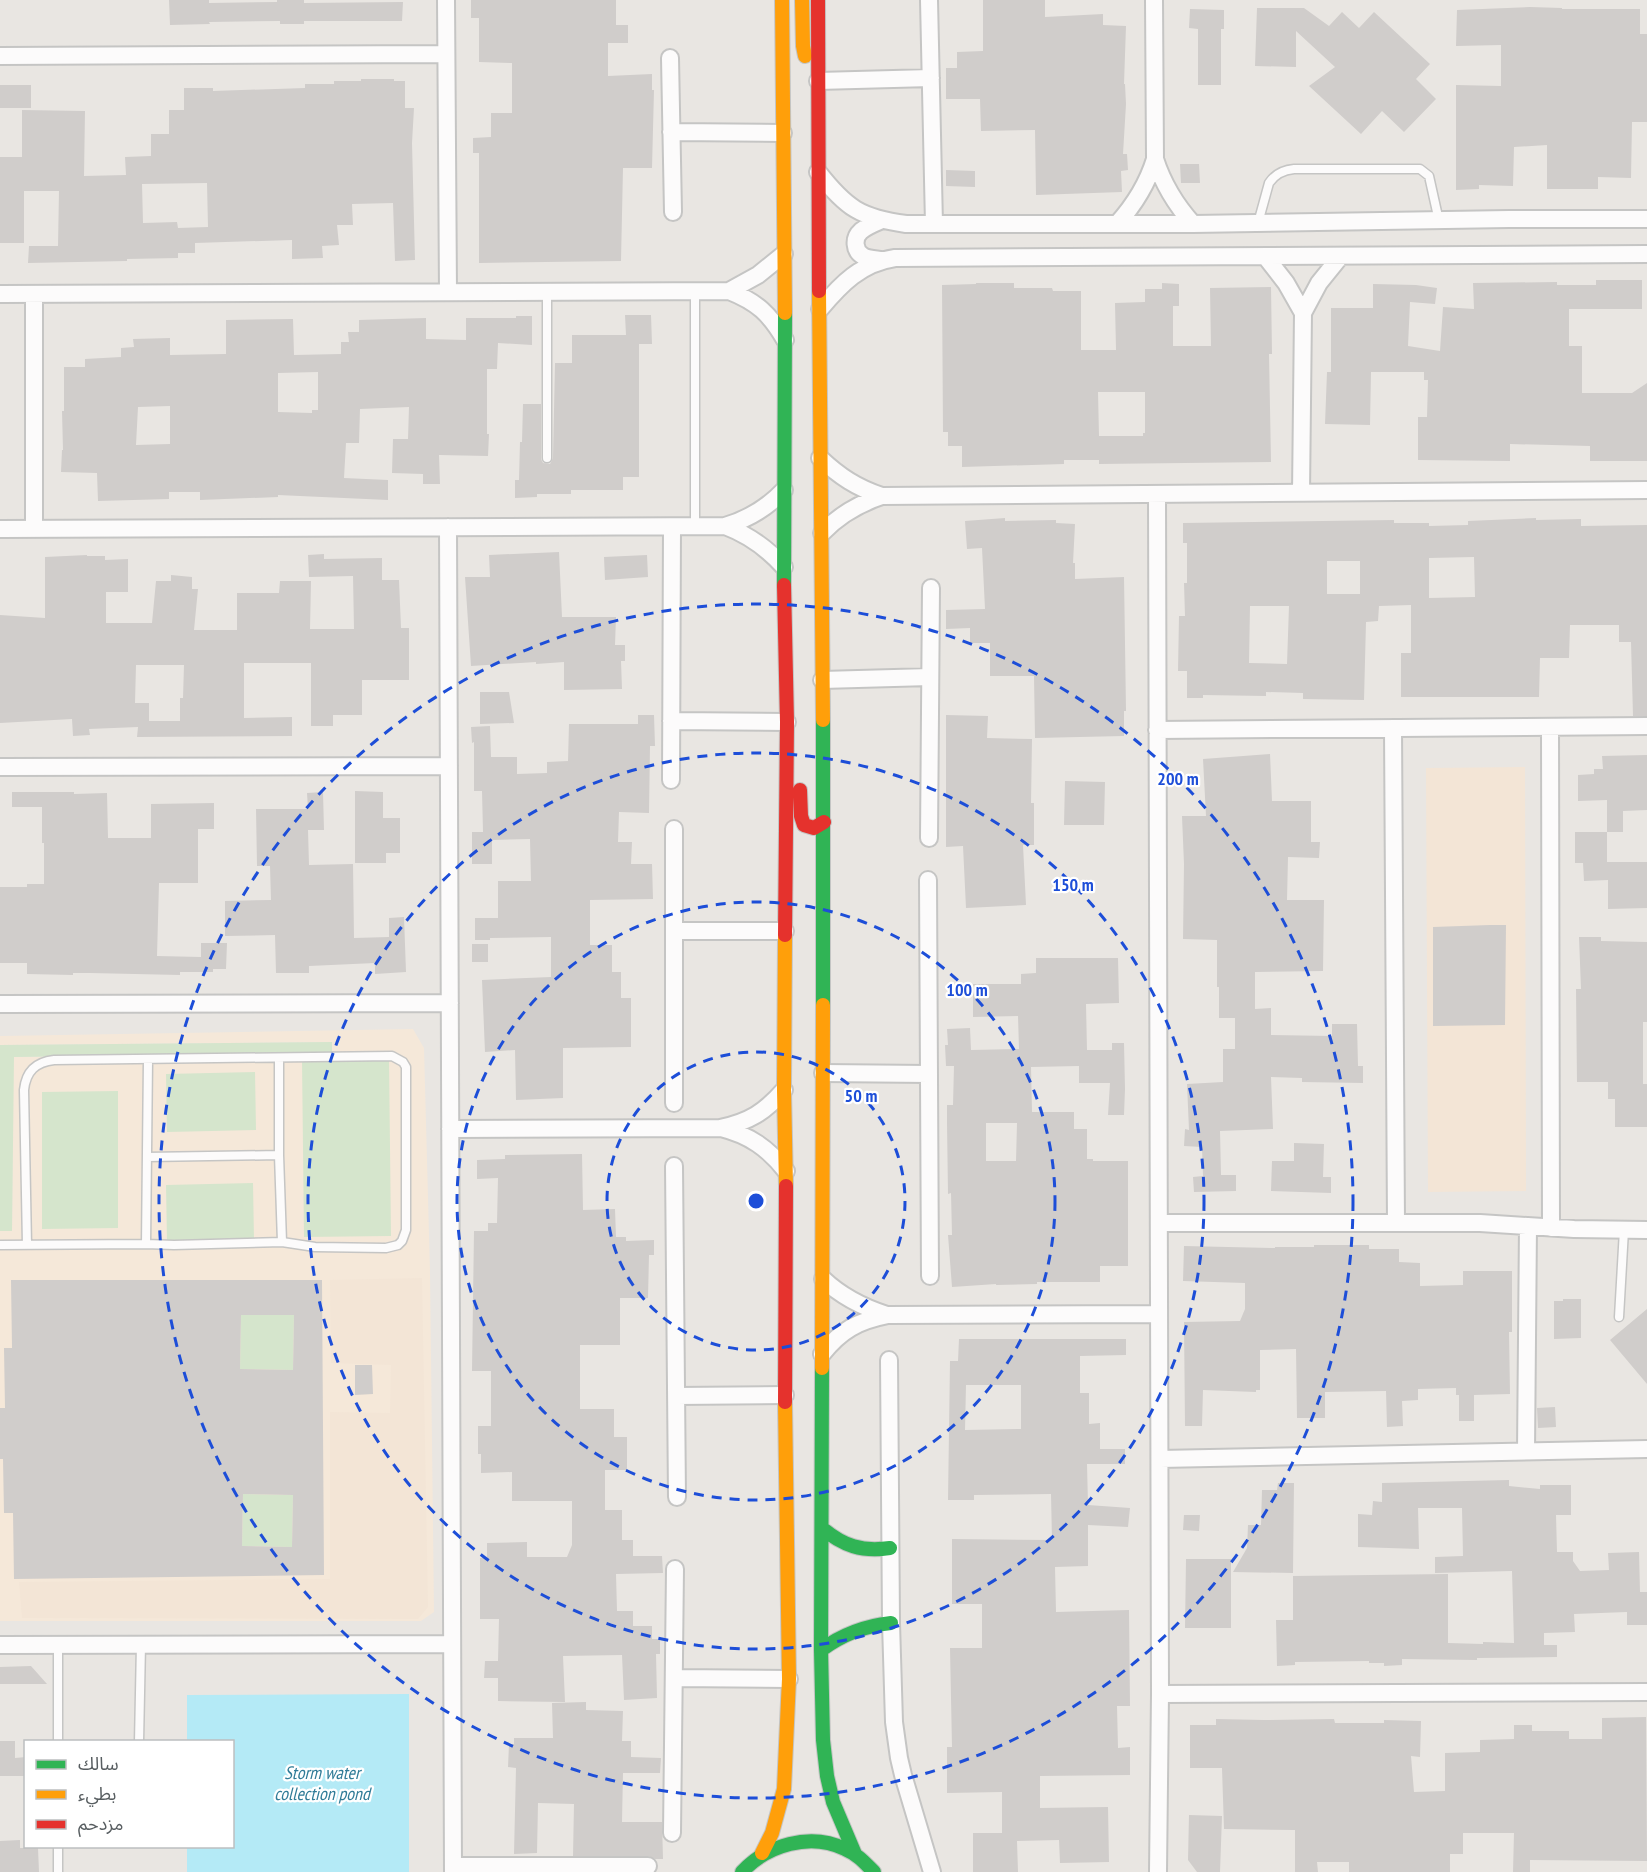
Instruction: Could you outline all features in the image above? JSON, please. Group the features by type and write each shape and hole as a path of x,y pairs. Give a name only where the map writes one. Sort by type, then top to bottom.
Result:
{"main road":[{"path":"762,1854 772,1833 784,1789 789,1679 785,1395 784,1090 787,722 784,567 785,340 782,0"},
{"path":"802,0 805,55 818,81"},
{"path":"818,0 824,822 821,1650 825,1766 831,1796 855,1854"},
{"path":"787,722 797,746 802,821 804,825 812,829 824,822"},
{"path":"822,1528 833,1538 853,1548 875,1551 890,1548"},
{"path":"821,1650 846,1633 876,1624 891,1623"},
{"path":"742,1872 762,1854 785,1844 809,1841 833,1845 855,1854 874,1872"}],"street":[{"path":"446,0 448,292"},
{"path":"929,0 934,224"},
{"path":"1117,224 1141,194 1155,159 1154,0"},
{"path":"0,56 446,54"},
{"path":"670,58 673,212"},
{"path":"818,81 931,78"},
{"path":"671,132 783,133"},
{"path":"1155,159 1169,194 1193,224"},
{"path":"818,172 842,201 858,212 882,220 906,224 1193,224 1647,219"},
{"path":"882,220 857,234 855,242 862,256 882,260 1647,254"},
{"path":"729,291 758,275 784,254"},
{"path":"1265,256 1286,283 1303,313"},
{"path":"1301,493 1303,313 1319,284 1340,257"},
{"path":"820,309 854,274 882,260"},
{"path":"0,294 729,291 747,298 763,309 776,323 785,340"},
{"path":"34,294 34,529"},
{"path":"820,458 848,482 882,496 1647,490"},
{"path":"0,529 725,526 757,513 775,500 784,489"},
{"path":"1158,494 1160,1459 1158,1872"},
{"path":"822,533 855,506 882,496"},
{"path":"725,526 739,531 764,546 784,567"},
{"path":"448,527 453,1869 648,1866"},
{"path":"671,780 672,527"},
{"path":"929,838 931,588"},
{"path":"822,680 930,677"},
{"path":"671,721 787,722"},
{"path":"1157,730 1647,726"},
{"path":"1550,727 1551,1228"},
{"path":"1393,728 1396,1223"},
{"path":"0,767 449,766"},
{"path":"674,829 674,1103"},
{"path":"928,880 930,1276"},
{"path":"674,931 785,931"},
{"path":"0,1004 450,1003"},
{"path":"823,1073 929,1074"},
{"path":"450,1129 720,1128 739,1124 756,1116 772,1104 784,1090"},
{"path":"720,1128 751,1138 776,1158 786,1171"},
{"path":"674,1166 677,1497"},
{"path":"1159,1223 1479,1223 1551,1228 1647,1230"},
{"path":"1526,1451 1528,1226"},
{"path":"823,1279 849,1300 888,1315"},
{"path":"822,1354 846,1329 888,1315 1159,1314"},
{"path":"890,1360 890,1548 894,1722 899,1758 932,1872"},
{"path":"676,1396 785,1395"},
{"path":"1160,1459 1647,1449"},
{"path":"672,1833 675,1569"},
{"path":"0,1645 452,1644"},
{"path":"674,1678 789,1679"},
{"path":"1160,1694 1647,1692"},
{"path":"1158,1827 1170,1872"}],"lane":[{"path":"1258,223 1272,178 1282,171 1294,169 1419,170 1429,176 1440,221"},
{"path":"546,458 547,291"},
{"path":"695,291 695,527"},
{"path":"0,1245 27,1245 146,1244 174,1245 282,1242 315,1247 386,1248 398,1245 406,1230 407,1073 403,1062 392,1056 54,1060 37,1064 25,1080 24,1090 27,1245"},
{"path":"279,1059 282,1242"},
{"path":"146,1244 148,1060"},
{"path":"147,1157 279,1155"},
{"path":"1619,1317 1624,1230"},
{"path":"139,1740 141,1644"},
{"path":"58,1645 58,1740"},
{"path":"58,1848 58,1872"}],"shaded area":[{"path":"413,1029 424,1048 430,1272 434,1612 421,1621 0,1621 0,1231 12,1231 13,1057 331,1053 332,1042 0,1045 0,1036"}],"green space":[{"path":"332,1042 332,1053 14,1057 12,1231 0,1231 0,1045"},
{"path":"389,1059 391,1236 304,1237 302,1060"},
{"path":"255,1072 256,1130 167,1132 166,1074"},
{"path":"118,1091 118,1228 42,1229 42,1092"},
{"path":"253,1183 254,1240 167,1242 166,1185"},
{"path":"241,1315 294,1315 293,1370 240,1369"},
{"path":"243,1494 293,1495 292,1547 242,1546"}],"sand":[{"path":"1525,767 1526,1191 1428,1192 1426,768"},
{"path":"422,1278 428,1607 418,1619 22,1618 19,1582 330,1579 330,1412 390,1413 391,1365 331,1363 330,1280"}],"water":[{"name":"Storm water collection pond","path":"409,1694 409,1872 187,1872 187,1848 234,1848 234,1740 187,1740 187,1695"}],"building":[{"path":"169,0 209,0 209,3 277,2 277,0 304,0 304,3 403,2 402,21 304,21 304,24 280,24 280,21 209,22 210,24 170,25"},
{"path":"471,0 616,0 616,25 628,25 628,43 608,43 608,76 652,74 652,90 654,90 652,168 623,168 621,261 479,263 479,153 473,153 473,138 491,137 491,113 512,113 512,63 479,62 479,18 471,18"},
{"path":"983,0 1045,0 1045,17 1103,14 1103,25 1126,26 1124,84 1126,104 1123,154 1127,154 1128,170 1121,171 1122,192 1036,195 1035,130 981,131 980,99 946,99 946,68 957,68 957,52 983,51"},
{"path":"1530,7 1640,9 1640,34 1647,34 1647,122 1632,122 1631,178 1598,177 1598,189 1547,189 1547,145 1514,147 1513,186 1479,185 1479,189 1456,190 1456,85 1501,86 1501,45 1456,46 1457,10"},
{"path":"1257,8 1304,8 1329,26 1342,12 1359,28 1374,12 1430,64 1416,79 1436,99 1404,132 1382,111 1361,134 1309,86 1335,67 1296,31 1296,67 1255,66"},
{"path":"1190,9 1224,10 1224,29 1221,29 1221,85 1198,85 1198,29 1189,28"},
{"path":"361,79 394,79 394,81 405,81 405,108 414,108 412,143 415,260 395,261 393,203 352,204 353,225 337,225 339,245 322,246 323,258 292,259 292,240 195,243 195,253 178,253 178,258 28,263 29,246 58,246 59,191 24,191 24,243 0,243 0,157 22,157 22,110 85,111 84,176 126,175 125,157 151,156 151,134 169,134 169,110 184,110 184,88 213,88 213,91 305,88 305,84 361,81","holes":["207,183 208,227 178,228 177,222 143,223 142,184"]},
{"path":"0,85 31,85 31,108 0,108"},
{"path":"1180,164 1199,164 1200,183 1181,183"},
{"path":"946,170 975,171 975,187 946,186"},
{"path":"1596,280 1642,280 1642,309 1569,309 1569,346 1582,346 1582,393 1632,393 1647,383 1647,461 1590,461 1590,446 1510,444 1510,461 1418,460 1418,417 1427,417 1428,380 1424,380 1424,372 1371,372 1370,425 1325,424 1327,372 1331,372 1331,308 1373,308 1373,284 1437,288 1435,304 1410,302 1408,346 1440,351 1443,307 1474,309 1473,283 1557,282 1557,285 1596,285"},
{"path":"1014,283 1014,288 1081,291 1081,350 1116,350 1115,303 1145,302 1145,289 1162,289 1162,283 1179,284 1179,306 1173,306 1173,346 1211,346 1210,288 1271,287 1272,354 1269,354 1271,462 1099,464 1099,460 1064,460 1064,464 962,467 962,446 948,446 948,432 943,432 942,285","holes":["1098,392 1145,392 1145,433 1143,436 1099,436"]},
{"path":"625,315 651,315 652,344 639,344 639,477 623,477 623,490 571,490 571,494 537,494 537,497 515,498 515,480 519,480 523,404 541,404 541,459 543,463 550,464 553,458 555,363 572,363 572,335 626,335"},
{"path":"516,316 532,316 532,345 498,343 497,369 487,369 488,456 439,455 440,484 423,484 423,474 392,473 393,439 408,439 409,407 360,409 359,443 346,443 344,478 388,480 388,500 278,495 278,497 200,500 200,492 169,492 169,499 98,501 97,473 61,472 64,367 85,367 85,359 121,357 121,348 134,347 133,339 170,338 170,355 226,354 226,320 293,319 294,355 341,354 341,342 349,342 348,332 359,332 359,320 426,318 426,339 466,340 466,318 516,318","holes":["318,372 318,410 312,410 312,413 278,412 278,373","170,406 170,444 136,445 138,407"]},
{"path":"1005,518 1005,521 1056,520 1056,523 1075,524 1073,563 1075,563 1075,579 1124,577 1126,711 1124,711 1124,736 1035,738 1034,676 990,676 990,643 970,643 970,628 946,629 946,610 985,609 982,548 967,549 965,521"},
{"path":"1581,519 1581,526 1647,525 1647,716 1633,716 1631,642 1619,642 1619,625 1570,625 1569,658 1540,658 1539,697 1401,697 1401,653 1411,653 1411,605 1379,606 1378,621 1366,622 1364,700 1303,699 1303,693 1266,692 1266,696 1203,695 1203,698 1187,698 1187,671 1178,671 1179,616 1185,616 1184,583 1187,583 1187,543 1183,543 1183,523 1394,520 1394,523 1429,523 1429,526 1468,525 1468,521","holes":["1474,557 1475,597 1429,598 1429,558","1327,561 1360,561 1360,594 1327,594","1250,606 1289,606 1287,664 1249,663"]},
{"path":"559,552 562,617 616,617 615,645 625,645 625,661 621,661 622,689 564,690 564,662 471,666 465,577 490,577 489,555"},
{"path":"324,554 324,559 382,558 382,580 399,580 401,628 409,628 409,680 362,680 362,715 333,715 333,726 311,726 311,663 244,663 244,718 292,717 292,736 137,737 138,727 89,729 90,735 73,736 72,719 0,723 0,615 45,618 45,557 87,555 105,556 105,560 128,559 128,592 106,592 106,623 152,623 156,581 171,581 171,575 192,577 192,589 198,589 194,630 237,630 237,593 279,593 280,581 311,581 310,629 354,629 353,576 309,577 308,555","holes":["136,665 184,665 180,721 149,721 149,703 135,703"]},
{"path":"647,555 648,577 605,580 604,557"},
{"path":"480,692 509,692 514,723 480,724"},
{"path":"638,715 654,715 655,746 650,746 649,813 619,812 618,842 632,842 631,864 652,864 653,899 590,900 590,945 612,945 612,972 621,972 621,998 631,998 631,1047 563,1048 563,1098 516,1100 515,1050 485,1052 482,980 551,977 551,937 475,940 475,918 498,918 498,881 531,881 530,839 492,840 492,864 472,864 472,832 483,832 482,791 474,791 474,742 472,743 471,727 490,726 491,757 517,757 517,774 547,773 547,762 568,761 569,724 638,724"},
{"path":"946,715 988,716 987,738 1032,739 1031,803 1034,803 1034,845 1023,845 1026,905 966,908 963,846 946,847"},
{"path":"1270,754 1272,801 1311,801 1311,842 1320,842 1319,858 1288,857 1287,900 1324,900 1323,971 1255,972 1255,1009 1271,1008 1271,1035 1332,1036 1332,1024 1357,1024 1358,1066 1363,1066 1363,1083 1302,1082 1302,1078 1271,1077 1273,1129 1220,1131 1221,1175 1236,1175 1236,1191 1194,1192 1193,1177 1203,1176 1202,1147 1184,1146 1185,1129 1189,1130 1187,1084 1223,1082 1223,1049 1235,1049 1235,1018 1219,1018 1217,940 1183,939 1182,816 1206,816 1203,759"},
{"path":"1647,755 1647,810 1623,811 1623,832 1607,832 1607,800 1578,801 1578,775 1594,774 1594,769 1603,769 1602,756"},
{"path":"1065,781 1105,782 1104,825 1064,825"},
{"path":"355,791 383,792 383,818 400,818 400,853 386,853 386,863 355,863"},
{"path":"12,792 107,793 108,838 151,838 151,804 214,803 214,829 198,829 198,883 159,883 157,956 201,957 201,943 227,943 226,969 213,969 213,972 180,972 180,975 27,974 27,963 0,963 0,887 27,887 27,884 44,884 42,807 12,807"},
{"path":"323,792 324,830 308,830 309,865 353,864 354,938 389,937 389,918 404,917 406,972 375,974 375,963 309,966 309,973 276,973 275,935 225,936 225,901 271,900 270,866 257,866 256,809 308,809 307,793"},
{"path":"1575,832 1607,832 1607,862 1647,862 1647,908 1608,909 1608,880 1584,881 1583,863 1575,863"},
{"path":"1506,925 1505,1025 1433,1026 1433,927"},
{"path":"1579,937 1601,937 1601,941 1647,942 1647,1022 1643,1022 1643,1084 1647,1084 1647,1127 1615,1127 1615,1099 1608,1099 1608,1082 1577,1082 1576,989 1581,989"},
{"path":"472,944 488,944 488,962 472,962"},
{"path":"1036,958 1118,958 1119,1003 1086,1004 1087,1050 1112,1050 1112,1043 1124,1043 1124,1115 1108,1115 1110,1083 1079,1083 1079,1066 1031,1067 1032,1112 1074,1112 1074,1129 1087,1129 1087,1159 1128,1161 1128,1266 1100,1266 1100,1282 1037,1282 1037,1284 952,1287 948,1235 952,1235 951,1193 948,1194 947,1105 953,1105 954,1066 946,1066 947,1029 970,1028 971,1050 1019,1049 1018,1016 973,1017 973,984 1021,984 1021,974 1036,973","holes":["986,1123 1017,1123 1016,1161 986,1161"]},
{"path":"1294,1143 1324,1144 1323,1177 1331,1177 1331,1193 1271,1191 1272,1161 1294,1161"},
{"path":"582,1154 583,1210 615,1209 616,1237 626,1237 626,1241 654,1240 654,1255 649,1255 648,1298 620,1298 620,1345 580,1345 580,1409 614,1409 614,1437 627,1437 627,1470 605,1470 605,1510 622,1510 622,1540 633,1540 633,1556 662,1556 663,1573 616,1574 617,1611 633,1611 633,1626 652,1626 652,1639 660,1639 660,1654 656,1654 657,1698 624,1700 622,1655 563,1656 565,1702 498,1701 498,1678 484,1678 485,1661 498,1661 499,1619 480,1619 480,1558 487,1558 487,1543 527,1542 527,1557 567,1557 572,1545 572,1501 512,1501 512,1472 481,1473 478,1426 491,1426 491,1371 472,1371 474,1231 488,1231 488,1223 497,1223 498,1178 477,1179 477,1160 505,1159 505,1155"},
{"path":"1314,1245 1369,1245 1369,1249 1399,1249 1399,1262 1420,1263 1420,1286 1463,1285 1463,1271 1512,1271 1512,1332 1509,1332 1510,1394 1474,1395 1474,1421 1459,1421 1459,1395 1456,1395 1456,1388 1418,1389 1418,1400 1402,1401 1403,1426 1387,1427 1386,1391 1325,1392 1325,1418 1297,1418 1296,1349 1260,1350 1260,1390 1256,1392 1203,1390 1202,1426 1185,1426 1184,1322 1240,1321 1245,1309 1245,1283 1183,1281 1184,1246 1275,1248 1314,1247"},
{"path":"11,1280 322,1280 324,1575 14,1579 13,1513 4,1513 3,1459 0,1459 0,1408 5,1408 4,1348 12,1348","holes":["241,1315 294,1315 293,1370 240,1369","243,1494 293,1495 292,1547 242,1546"]},
{"path":"1563,1299 1581,1299 1581,1338 1554,1339 1554,1301 1563,1301"},
{"path":"1647,1309 1647,1384 1610,1340"},
{"path":"959,1339 1126,1339 1126,1355 1080,1356 1080,1393 1089,1393 1089,1424 1100,1423 1100,1449 1125,1449 1125,1464 1087,1464 1088,1505 1130,1508 1128,1527 1088,1525 1088,1566 1055,1567 1056,1612 1129,1610 1130,1706 1117,1706 1118,1748 1130,1747 1130,1775 1040,1776 1040,1808 1108,1807 1109,1862 1060,1863 1059,1840 1017,1841 1018,1872 973,1872 973,1833 1002,1833 1002,1792 947,1793 947,1747 952,1747 950,1648 982,1648 982,1604 952,1604 952,1539 1052,1540 1051,1494 974,1495 974,1500 948,1500 950,1361 958,1361","holes":["966,1385 1021,1385 1021,1429 965,1430"]},
{"path":"355,1365 372,1365 373,1394 355,1395"},
{"path":"1555,1407 1556,1427 1538,1428 1537,1408"},
{"path":"1509,1480 1509,1486 1540,1489 1540,1485 1571,1485 1571,1515 1556,1515 1557,1552 1573,1552 1573,1561 1580,1571 1609,1570 1608,1553 1639,1552 1640,1592 1647,1592 1647,1625 1627,1625 1627,1612 1574,1614 1575,1632 1544,1633 1544,1645 1557,1645 1557,1657 1477,1658 1477,1660 1402,1659 1402,1665 1384,1666 1384,1663 1369,1663 1369,1661 1295,1662 1295,1665 1277,1666 1276,1620 1293,1620 1293,1576 1448,1574 1448,1643 1514,1643 1512,1571 1435,1573 1435,1557 1463,1556 1462,1508 1418,1508 1419,1549 1358,1547 1358,1514 1372,1515 1373,1501 1382,1502 1382,1483"},
{"path":"1278,1483 1294,1483 1293,1573 1233,1572 1247,1548 1248,1525 1261,1525 1262,1490 1277,1490"},
{"path":"1184,1515 1200,1515 1199,1531 1183,1530"},
{"path":"1186,1559 1231,1559 1231,1628 1185,1628"},
{"path":"31,1666 47,1684 0,1684 0,1667"},
{"path":"586,1702 586,1710 623,1711 622,1741 631,1741 631,1757 661,1758 660,1773 623,1773 622,1822 662,1822 663,1859 648,1856 573,1856 574,1804 538,1803 537,1853 514,1854 516,1768 508,1767 509,1744 514,1744 514,1738 553,1738 552,1703"},
{"path":"1646,1717 1647,1861 1530,1860 1530,1872 1513,1872 1514,1833 1463,1833 1463,1854 1450,1854 1450,1872 1349,1872 1349,1862 1317,1862 1318,1872 1295,1872 1295,1830 1224,1829 1222,1768 1190,1768 1190,1725 1216,1725 1216,1719 1334,1719 1335,1723 1384,1723 1384,1720 1421,1721 1420,1757 1411,1756 1414,1792 1445,1791 1445,1753 1480,1752 1480,1740 1514,1739 1514,1725 1532,1725 1532,1731 1569,1731 1569,1739 1602,1739 1602,1718"},
{"path":"0,1741 15,1741 15,1758 24,1757 24,1776 0,1776"},
{"path":"1189,1815 1222,1816 1220,1872 1197,1872 1188,1860"},
{"path":"20,1840 20,1848 38,1848 39,1872 0,1872 0,1841"}],"traffic: fast":[{"path":"784,585 785,313"},
{"path":"823,720 823,1005"},
{"path":"822,1368 823,1740 833,1802 855,1854"},
{"path":"822,1528 853,1546 871,1549 890,1548"},
{"path":"821,1650 837,1639 854,1632 891,1623"},
{"path":"742,1872 776,1848 804,1842 832,1844 849,1851 874,1872"}],"traffic: slow":[{"path":"782,0 785,313"},
{"path":"802,0 805,56"},
{"path":"819,291 823,720"},
{"path":"785,935 786,1186"},
{"path":"822,1368 823,1005"},
{"path":"762,1853 772,1833 784,1789 789,1679 785,1402"}],"traffic: jam":[{"path":"818,0 819,291"},
{"path":"784,585 787,722 785,935"},
{"path":"800,790 801,816 804,825 814,828 824,822"},
{"path":"785,1402 786,1186"}]}
